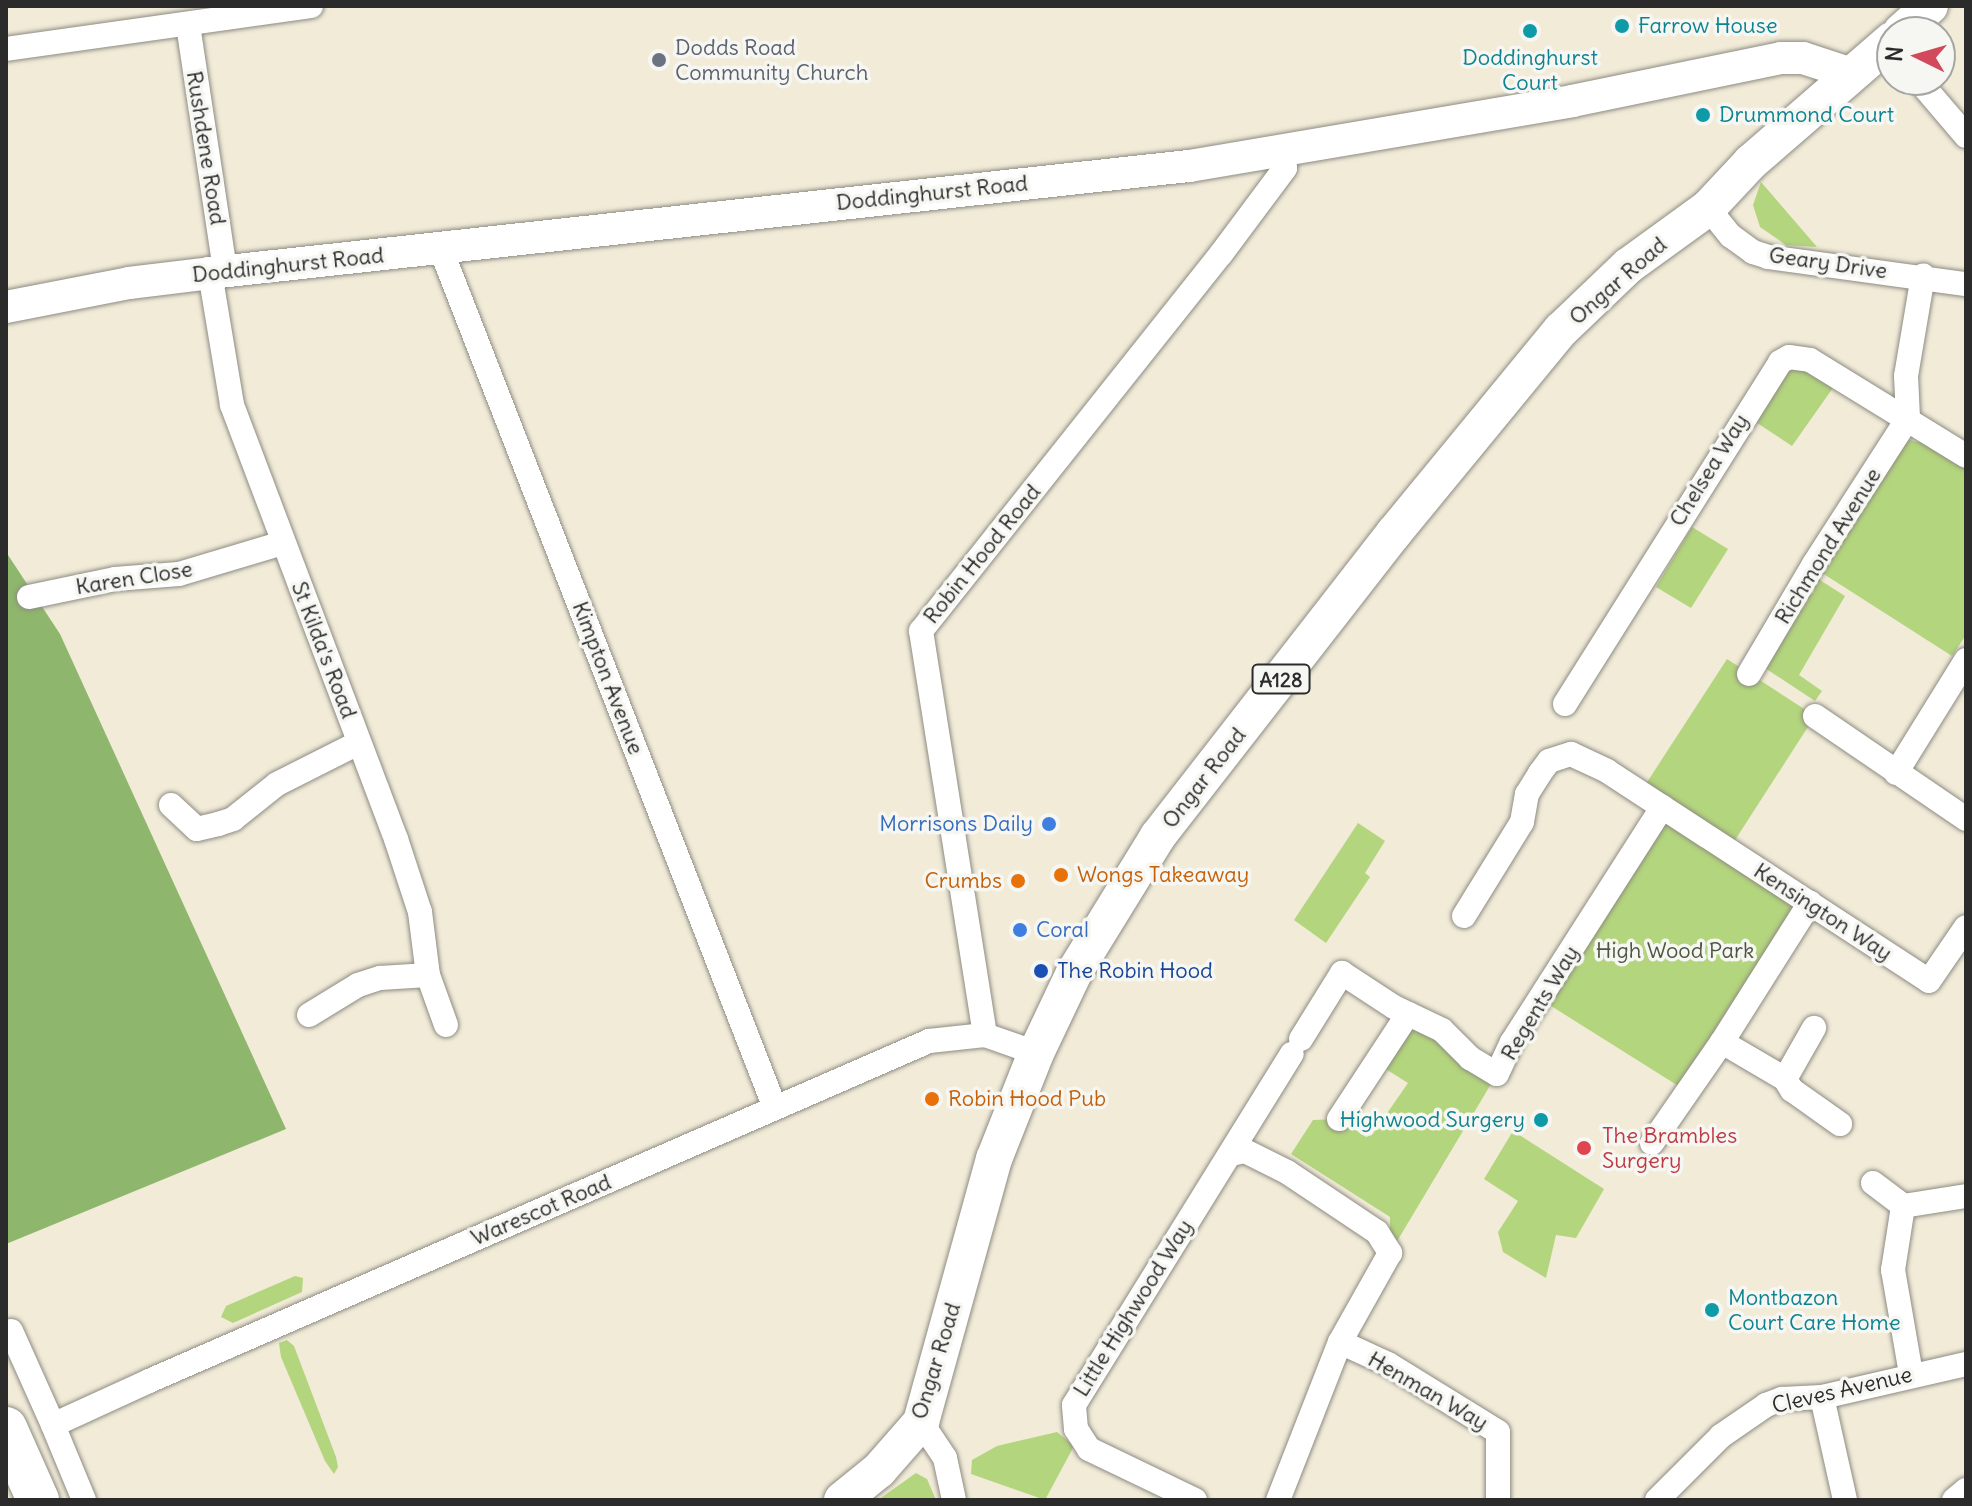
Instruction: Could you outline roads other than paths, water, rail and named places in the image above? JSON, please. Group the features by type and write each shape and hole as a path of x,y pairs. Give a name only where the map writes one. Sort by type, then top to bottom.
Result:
{"highway":[{"path":"6,1428 38,1500"}],"main road":[{"name":"Ongar Road","path":"842,1500 879,1470 921,1422 994,1159 1036,1053 1075,971 1158,836 1394,533 1561,330 1628,266 1708,208 1751,162 1876,54"}],"street":[{"path":"6,49 311,6"},
{"name":"Rushdene Road","path":"188,25 217,272"},
{"name":"Doddinghurst Road","path":"6,307 129,283 217,272 1189,166 1572,101 1781,58 1803,58 1852,74"},
{"path":"1932,96 1966,136"},
{"name":"Robin Hood Road","path":"985,1035 921,631 1221,254 1285,168 1284,152"},
{"name":"Geary Drive","path":"1708,208 1731,236 1753,252 1768,257 1923,275 1966,284"},
{"name":"Kimpton Avenue","path":"440,247 775,1108"},
{"name":"St Kilda's Road","path":"217,272 232,405 420,912 428,975 446,1025"},
{"path":"1923,275 1906,376 1908,418 1966,456"},
{"name":"Chelsea Way","path":"1565,704 1775,366 1789,357 1810,360 1908,418"},
{"name":"Richmond Avenue","path":"1749,674 1908,418"},
{"name":"Karen Close","path":"29,597 115,579 179,574 283,543"},
{"path":"1896,773 1965,664"},
{"path":"1815,716 1966,819"},
{"path":"171,805 197,829 218,824 233,819 277,784 358,743"},
{"path":"1464,916 1522,822 1527,794 1549,761 1571,754 1662,807"},
{"name":"Kensington Way","path":"1662,807 1929,981 1965,933"},
{"name":"Regents Way","path":"1297,1047 1342,973 1408,1014 1442,1030 1470,1058 1497,1074 1512,1042 1662,807"},
{"path":"1652,1143 1722,1042 1810,903"},
{"path":"309,1015 358,985 380,978 428,975"},
{"path":"1339,1119 1408,1014"},
{"path":"1785,1079 1814,1028"},
{"name":"Warescot Road","path":"53,1425 929,1041 985,1035 1036,1053"},
{"path":"1722,1042 1785,1079 1792,1090 1840,1124"},
{"name":"Little Highwood Way","path":"1195,1500 1089,1449 1076,1429 1074,1405 1297,1047"},
{"path":"1231,1154 1245,1151 1287,1172 1377,1232 1390,1253 1340,1342 1278,1500"},
{"path":"1873,1183 1903,1206 1966,1196"},
{"path":"1903,1206 1893,1270 1911,1374"},
{"path":"11,1331 84,1500"},
{"name":"Henman Way","path":"1340,1342 1388,1364 1498,1432 1498,1500"},
{"name":"Cleves Avenue","path":"1657,1500 1721,1436 1766,1405 1782,1399 1822,1397 1911,1374 1966,1364"},
{"path":"1822,1397 1845,1500"},
{"path":"921,1422 945,1458 954,1500"},
{"path":"1954,1500 1966,1490"}],"place":[{"name":"Farrow House","path":"1622,26"},
{"name":"Doddinghurst Court","path":"1530,31"},
{"name":"Dodds Road Community Church","path":"659,60"},
{"name":"Drummond Court","path":"1703,115"},
{"name":"Morrisons Daily","path":"1049,824"},
{"name":"Wongs Takeaway","path":"1061,875"},
{"name":"Crumbs","path":"1018,881"},
{"name":"Coral","path":"1020,930"},
{"name":"The Robin Hood","path":"1041,971"},
{"name":"Robin Hood Pub","path":"932,1099"},
{"name":"Highwood Surgery","path":"1541,1120"},
{"name":"The Brambles Surgery","path":"1584,1148"},
{"name":"Montbazon Court Care Home","path":"1712,1310"}],"park label":[{"name":"High Wood Park","path":"1675,951"}]}
